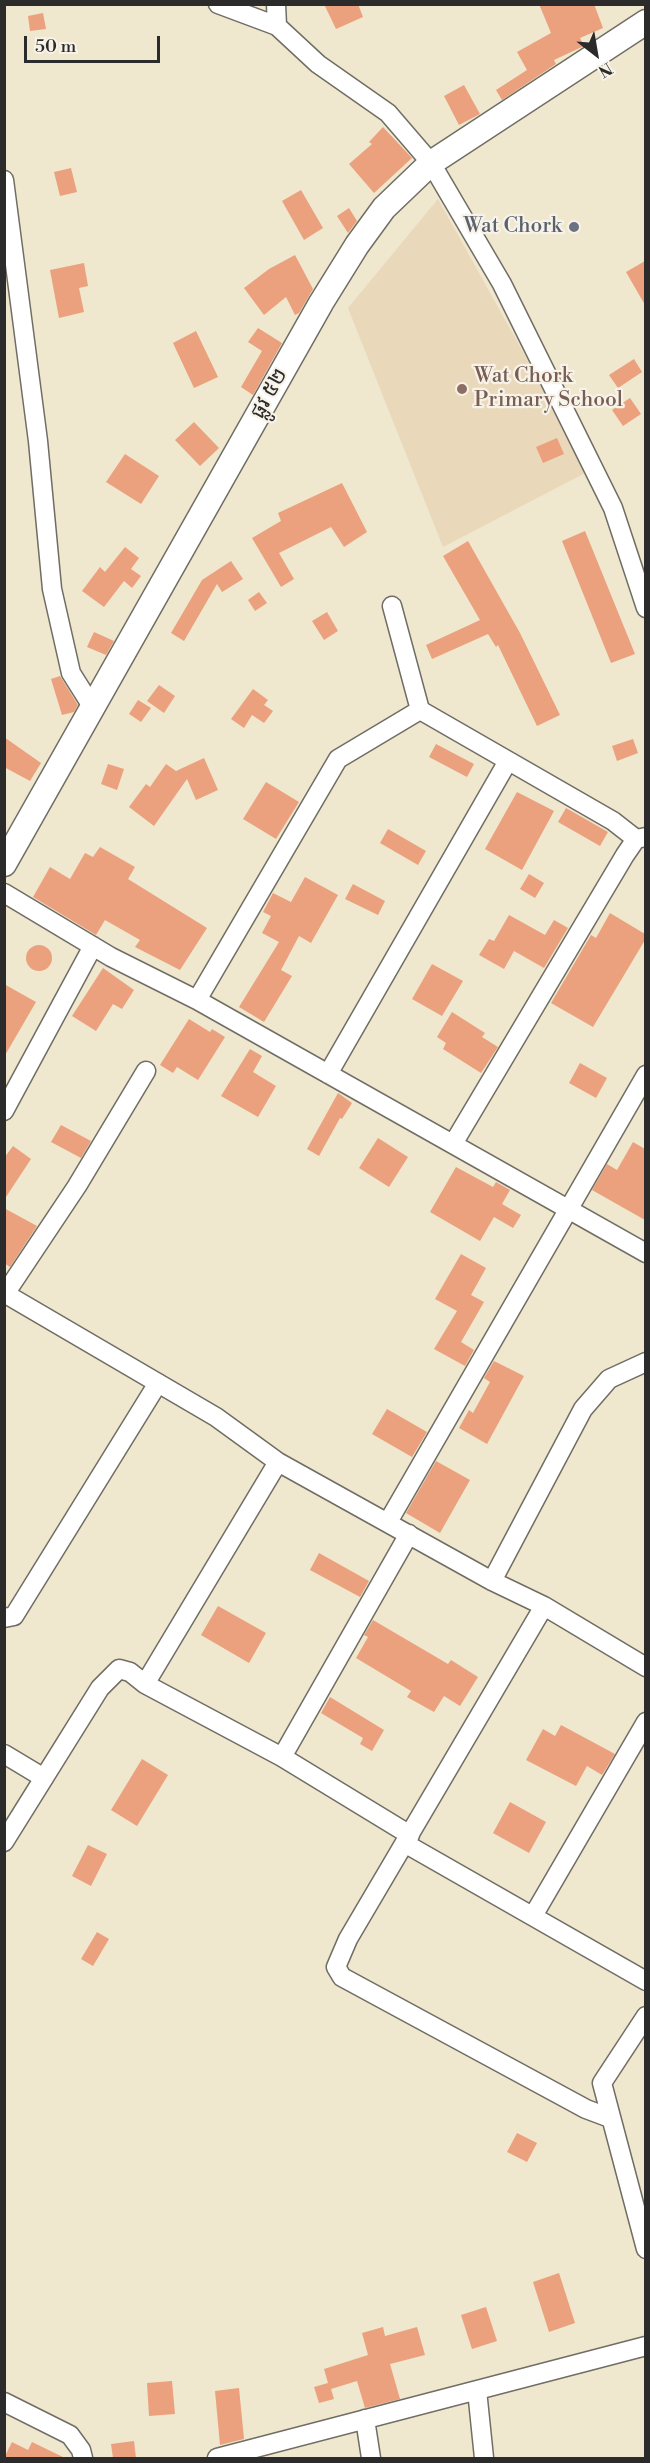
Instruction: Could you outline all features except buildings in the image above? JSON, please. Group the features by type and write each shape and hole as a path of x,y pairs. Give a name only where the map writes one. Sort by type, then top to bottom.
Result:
{"street":[{"path":"218,4 277,26 318,64 388,113 431,163 502,284 637,555 645,608"},
{"path":"276,4 277,26"},
{"name":"ផ្លូវ ៥២","path":"4,864 321,303 357,244 384,208 431,163 645,22"},
{"path":"4,180 38,441 52,589 71,673 93,708"},
{"path":"392,606 420,710 641,838 453,1144"},
{"path":"197,1000 338,759 420,710"},
{"path":"328,1074 508,761"},
{"path":"4,893 93,946 197,1000 645,1253"},
{"path":"4,1111 93,946"},
{"path":"146,1071 77,1186 5,1294 216,1417 278,1462 492,1581 544,1606 645,1667"},
{"path":"388,1522 645,1075"},
{"path":"492,1581 583,1409 609,1379 645,1362"},
{"path":"4,1618 14,1616 158,1383"},
{"path":"145,1684 278,1462"},
{"path":"282,1756 409,1534"},
{"path":"544,1606 348,1939 336,1967 342,1977 586,2109 610,2118"},
{"path":"4,1842 111,1674 118,1669 130,1672 145,1684 282,1756 408,1839 533,1916 645,1981"},
{"path":"533,1916 645,1722"},
{"path":"4,1754 44,1778"},
{"path":"645,2016 602,2083 645,2248"},
{"path":"217,2458 645,2346"},
{"path":"477,2390 484,2458"},
{"path":"4,2402 70,2435 81,2450 83,2458"},
{"path":"364,2419 371,2458"}],"shaded area":[{"name":"Wat Chork Primary School","path":"438,199 589,471 443,547 348,308"}],"place":[{"name":"Wat Chork","path":"574,227"},
{"name":"Wat Chork Primary School","path":"462,389"}]}
